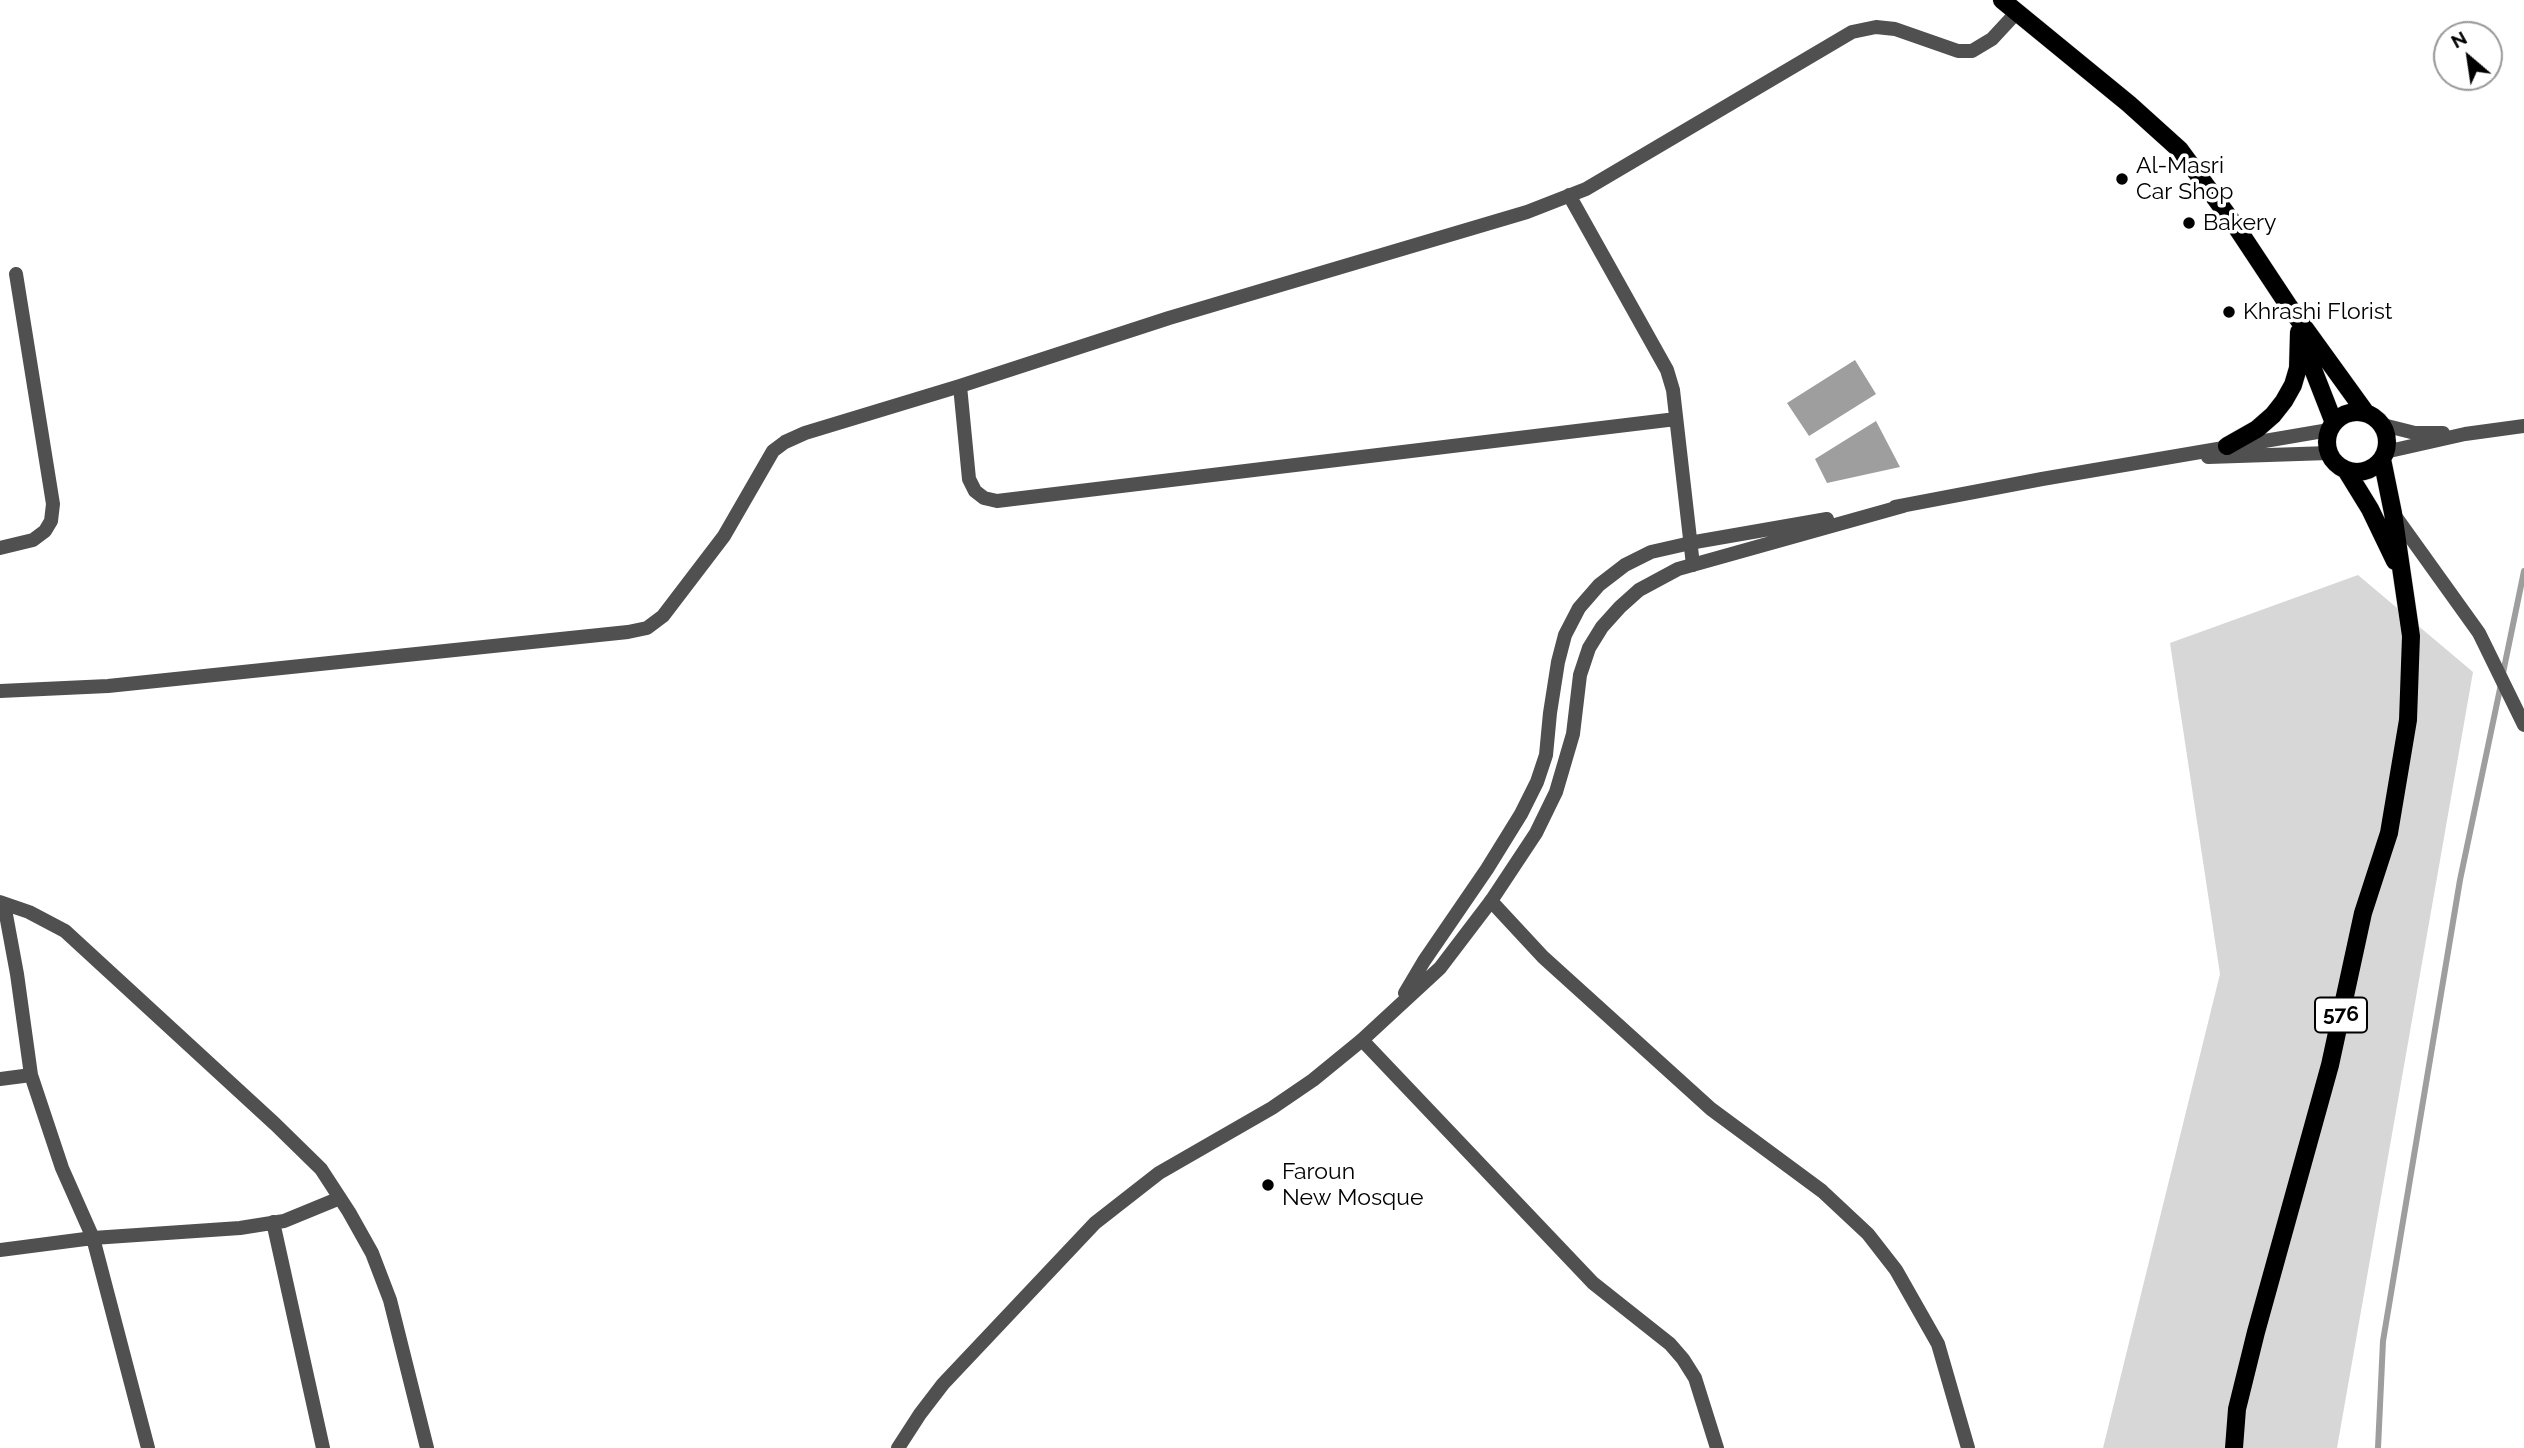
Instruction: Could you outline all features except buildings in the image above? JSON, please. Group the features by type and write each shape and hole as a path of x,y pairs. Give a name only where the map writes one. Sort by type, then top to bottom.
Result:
{"main road":[{"path":"2002,0 2129,104 2180,150 2366,413"},
{"path":"2288,305 2332,426"},
{"path":"2227,446 2257,429 2284,401 2298,368 2299,332"},
{"path":"2356,411 2376,418 2386,435 2383,455 2403,577 2370,509 2346,470 2334,462 2329,453 2327,444 2332,426 2346,413 2356,411"},
{"path":"2346,470 2360,472 2370,469 2383,455"},
{"name":"576","path":"2234,1448 2237,1409 2256,1332 2330,1065 2363,913 2389,833 2408,720 2411,636 2403,577"}],"street":[{"path":"0,691 108,686 647,628 663,616 724,536 773,451 805,433 1169,318 1527,212 1586,189 1852,33 1876,27 1895,29 1958,51 1972,51 1992,39 2017,12"},
{"path":"1569,195 1667,370 1673,390 1693,565"},
{"path":"0,548 33,540 45,531 51,521 53,504 16,274"},
{"path":"960,386 970,478 975,491 984,498 997,501 1676,419"},
{"path":"2382,425 2416,433 2465,434"},
{"path":"1397,1006 1521,814 1537,782 1546,755 1558,662 1565,635 1579,608 1599,585 1625,565 1651,552 1689,544 2332,426"},
{"path":"2383,455 2465,434 2524,426"},
{"path":"2164,458 2329,453"},
{"path":"898,1448 943,1384 1095,1223 1167,1167 1293,1095 1362,1040 1440,968 1491,901 1535,833 1556,792 1573,734 1580,676 1589,648 1602,627 1620,607 1639,590 1678,569 1903,506"},
{"path":"2393,513 2479,633 2524,725"},
{"path":"1491,901 1543,957 1711,1109 1822,1191 1868,1234 1896,1270 1938,1344 1968,1448"},
{"path":"2,903 17,974 31,1074 62,1168 93,1238 148,1448"},
{"path":"2,903 29,912 65,931 321,1169 372,1253 390,1300 427,1448"},
{"path":"1362,1040 1593,1283 1670,1344 1695,1378 1717,1448"},
{"path":"0,1079 31,1074"},
{"path":"0,1250 93,1238 240,1228 284,1221 340,1198"},
{"path":"273,1222 323,1448"}],"shaded area":[{"path":"1855,360 1876,394 1809,436 1787,403"},
{"path":"1876,421 1900,467 1827,483 1815,459"},
{"path":"2358,575 2473,672 2337,1448 2103,1448 2220,974 2170,643"}],"waterway":[{"path":"2503,673 2524,571"},
{"path":"2378,1448 2383,1341 2460,880 2501,684"}],"place":[{"name":"Al-Masri Car Shop","path":"2122,179"},
{"name":"Bakery","path":"2189,223"},
{"name":"Khrashi Florist","path":"2229,312"},
{"name":"Faroun New Mosque","path":"1268,1185"}]}
